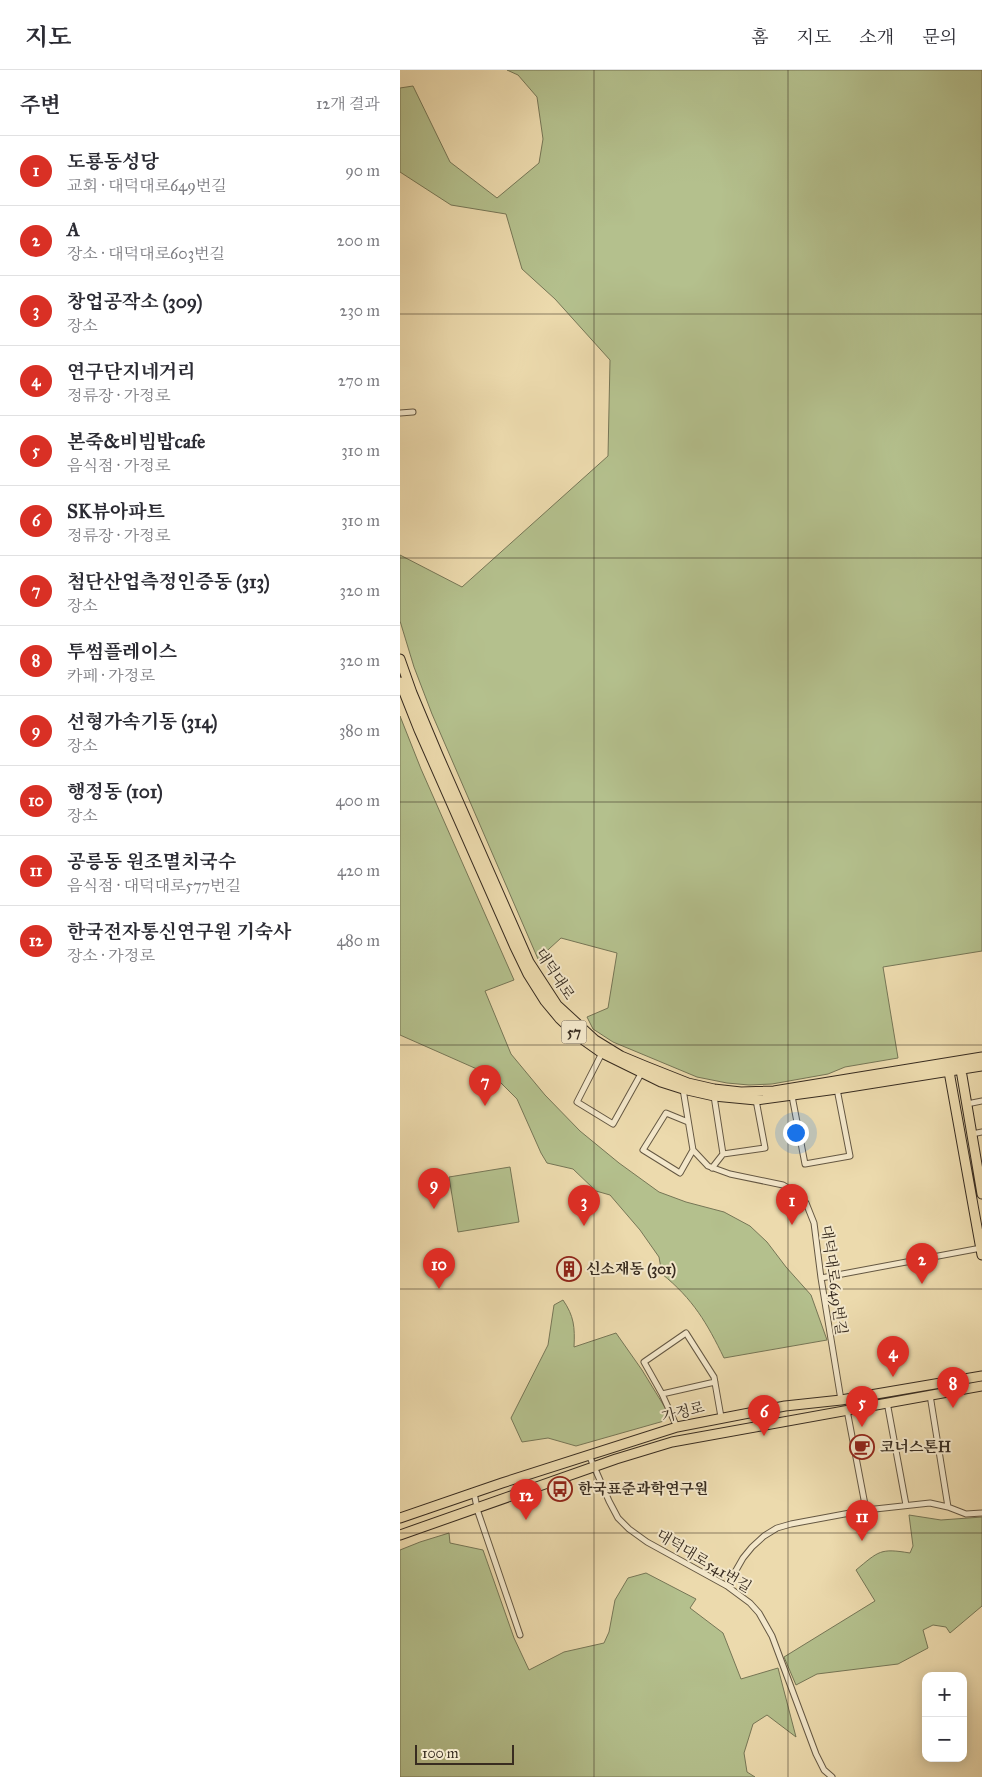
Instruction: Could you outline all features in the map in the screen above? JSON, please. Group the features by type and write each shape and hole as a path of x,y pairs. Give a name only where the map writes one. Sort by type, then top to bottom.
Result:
{"main road":[{"name":"대덕대로","path":"400,659 438,755 529,962 557,1005 595,1040 621,1056 688,1083 714,1089 741,1092 774,1091 948,1068"},
{"name":"대덕대로","path":"400,682 419,730 528,974 560,1020 602,1053 661,1082 683,1089 714,1096 756,1100 838,1089 960,1066"},
{"path":"960,1066 982,1057"},
{"path":"960,1066 982,1066"},
{"path":"960,1066 982,1194"},
{"path":"948,1068 981,1252"},
{"name":"가정로","path":"400,1518 589,1454 677,1427 785,1406 840,1400 981,1375"},
{"name":"가정로","path":"400,1535 616,1459 672,1442 982,1386"}],"street":[{"path":"400,413 412,412"},
{"path":"602,1053 577,1102 613,1124 642,1072"},
{"path":"683,1089 693,1150 680,1173 643,1150 666,1113 688,1122"},
{"path":"792,1096 805,1164 850,1156 838,1089"},
{"path":"714,1096 723,1154"},
{"path":"712,1168 723,1154 765,1148 756,1100"},
{"path":"967,1104 982,1101"},
{"path":"972,1134 982,1132"},
{"name":"대덕대로649번길","path":"693,1150 712,1168 760,1182 783,1185 796,1193 806,1203 812,1215 820,1278 840,1400"},
{"path":"820,1278 981,1252"},
{"path":"677,1427 662,1394 644,1362 686,1333 714,1377 721,1417"},
{"path":"662,1394 715,1382"},
{"path":"930,1395 948,1506"},
{"path":"887,1402 906,1505"},
{"path":"847,1410 866,1510"},
{"name":"대덕대로541번길","path":"589,1454 618,1518 629,1529 672,1556 727,1586 750,1604 766,1624 816,1754 824,1770 832,1777"},
{"path":"474,1493 477,1508 520,1635"},
{"path":"727,1586 743,1558 752,1547 764,1536 778,1528 866,1510 930,1503 948,1506 966,1514 982,1513"}],"green space":[{"path":"507,70 982,70 982,951 883,967 898,1058 845,1067 828,1074 772,1084 749,1085 727,1083 697,1077 613,1042 593,1029 587,1017 608,1008 617,953 561,938 538,959 432,714 414,667 400,621 400,555 462,587 608,456 610,360 555,299 522,269 506,214 451,205 400,172 400,88 413,86 450,162 497,198 539,163 543,139 537,97 518,75"},
{"path":"400,716 421,769 514,980 485,991 511,1054 545,1095 580,1131 659,1192 686,1202 724,1212 750,1226 767,1242 811,1295 827,1340 724,1358 712,1334 691,1302 662,1274 659,1257 640,1230 610,1195 596,1191 573,1169 547,1163 517,1099 495,1077 400,1035"},
{"path":"510,1167 519,1222 458,1232 449,1177"},
{"path":"563,1300 570,1311 573,1322 574,1347 616,1333 669,1414 664,1421 576,1446 548,1438 522,1442 511,1418 548,1345 554,1305"},
{"path":"909,1515 941,1520 982,1517 982,1606 950,1633 946,1627 933,1625 923,1630 928,1648 898,1664 817,1674 796,1685 784,1657 875,1601 856,1570 880,1552 910,1553 913,1546"},
{"path":"449,1533 450,1543 483,1550 514,1638 529,1670 564,1652 604,1643 609,1632 615,1600 628,1578 646,1573 696,1599 690,1608 723,1633 741,1679 778,1668 796,1737 767,1715 753,1724 744,1753 747,1772 755,1777 400,1777 400,1550"}],"place":[{"name":"첨단산업측정인증동 (313)","path":"485,1106"},
{"name":"선형가속기동 (314)","path":"434,1209"},
{"name":"도룡동성당","path":"792,1225"},
{"name":"창업공작소 (309)","path":"584,1226"},
{"name":"신소재동 (301)","path":"569,1269"},
{"name":"A","path":"922,1284"},
{"name":"행정동 (101)","path":"439,1289"},
{"name":"연구단지네거리","path":"893,1377"},
{"name":"투썸플레이스","path":"953,1408"},
{"name":"본죽&비빔밥cafe","path":"862,1427"},
{"name":"SK뷰아파트","path":"764,1436"},
{"name":"코너스톤H","path":"862,1447"},
{"name":"한국표준과학연구원","path":"560,1489"},
{"name":"한국전자통신연구원 기숙사","path":"526,1520"},
{"name":"공릉동 원조멸치국수","path":"862,1541"}]}
